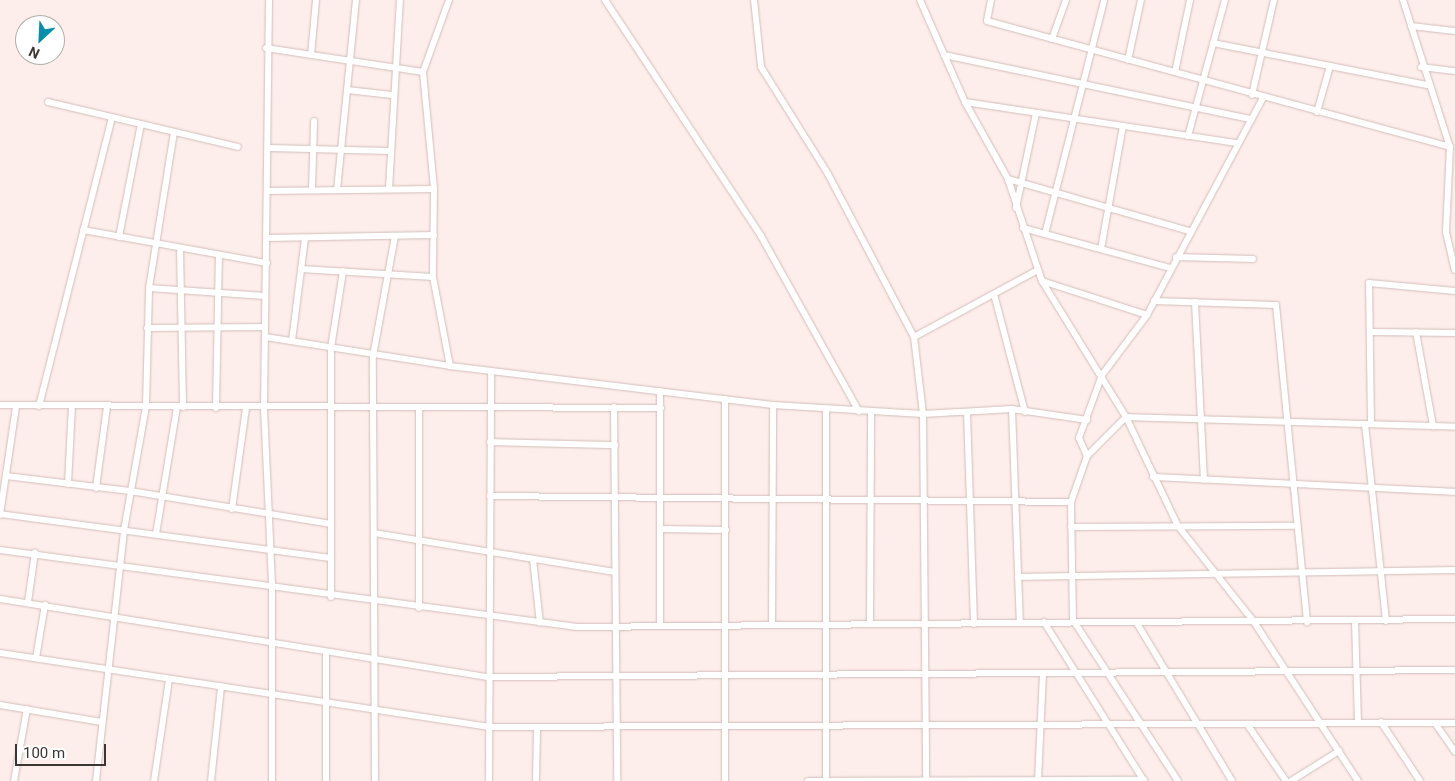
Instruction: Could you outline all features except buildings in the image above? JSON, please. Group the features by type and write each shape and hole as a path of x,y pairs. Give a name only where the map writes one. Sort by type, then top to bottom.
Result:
{"street":[{"path":"269,0 266,48 268,191 264,408 272,587 272,781"},
{"path":"311,55 316,0"},
{"path":"337,190 356,0"},
{"path":"389,189 392,95 400,0"},
{"path":"449,0 423,72 434,189 433,277 450,366"},
{"path":"605,0 760,236 858,411"},
{"path":"754,0 761,67 828,174 914,337 923,414 926,780"},
{"path":"920,0 965,102 1008,179 1016,209 1042,281 1102,375 1126,417 1178,526 1254,622 1284,671 1358,781"},
{"path":"991,0 987,21 1263,98 1450,147"},
{"path":"1052,39 1066,0"},
{"path":"1045,234 1104,0"},
{"path":"1128,60 1141,0"},
{"path":"1175,72 1190,0"},
{"path":"1188,136 1225,0"},
{"path":"1252,95 1274,0"},
{"path":"1403,0 1421,67 1450,147 1446,232 1455,270"},
{"path":"1411,26 1455,31"},
{"path":"1213,43 1427,85"},
{"path":"266,48 423,72"},
{"path":"944,55 1251,119"},
{"path":"1317,112 1330,66"},
{"path":"1421,67 1455,71"},
{"path":"347,90 392,95"},
{"path":"1087,456 1079,438 1102,375 1147,314 1188,231 1263,98"},
{"path":"48,102 238,147"},
{"path":"965,102 1237,143"},
{"path":"1016,209 1036,113"},
{"path":"39,406 112,117"},
{"path":"312,190 314,121"},
{"path":"119,237 141,124"},
{"path":"1101,250 1124,126"},
{"path":"96,781 124,530 146,406 149,288 174,132"},
{"path":"268,148 389,151"},
{"path":"1008,179 1188,231"},
{"path":"268,191 434,189"},
{"path":"1023,228 1170,268"},
{"path":"83,230 267,263"},
{"path":"266,238 434,235"},
{"path":"375,781 373,356 395,236"},
{"path":"292,341 305,238"},
{"path":"156,534 180,407 180,248"},
{"path":"216,408 219,255"},
{"path":"1176,257 1253,259"},
{"path":"301,269 433,277"},
{"path":"914,337 1038,270"},
{"path":"332,597 331,348 343,271"},
{"path":"1042,281 1147,314"},
{"path":"1386,621 1371,488 1368,424 1371,332 1369,283 1455,291"},
{"path":"149,288 218,295 265,296"},
{"path":"994,294 1025,412"},
{"path":"1154,301 1276,306 1306,622"},
{"path":"1195,302 1204,480"},
{"path":"147,328 265,327"},
{"path":"1371,332 1455,333"},
{"path":"1416,332 1433,426"},
{"path":"265,337 373,356 491,372 772,405 923,414 1012,409 1087,420"},
{"path":"489,781 488,677 491,372"},
{"path":"660,391 660,624"},
{"path":"725,399 725,781"},
{"path":"0,405 490,411 614,407 661,408"},
{"path":"772,405 772,622"},
{"path":"16,406 0,514 331,558"},
{"path":"68,484 72,406"},
{"path":"96,488 108,406"},
{"path":"614,407 614,628 617,781"},
{"path":"232,509 246,408"},
{"path":"826,409 826,781"},
{"path":"1012,409 1020,622"},
{"path":"419,410 419,608"},
{"path":"870,623 871,411"},
{"path":"967,412 974,624"},
{"path":"1178,781 1073,620 1071,502 1087,456 1126,417 1201,417 1455,427"},
{"path":"490,442 615,445"},
{"path":"6,476 130,491 331,524"},
{"path":"1153,477 1455,492"},
{"path":"490,496 1071,502"},
{"path":"1071,527 1297,526"},
{"path":"660,529 726,530"},
{"path":"374,533 615,572"},
{"path":"0,550 35,552 332,597 540,623 614,628 660,624 726,622 925,625 1073,620 1138,624 1455,619"},
{"path":"28,602 35,552"},
{"path":"533,559 540,623"},
{"path":"1018,577 1455,570"},
{"path":"0,599 28,602 326,653 488,677 616,674 1455,670"},
{"path":"36,658 45,605"},
{"path":"1044,622 1144,781"},
{"path":"1355,622 1358,723"},
{"path":"1138,624 1232,781"},
{"path":"326,653 326,781"},
{"path":"0,654 488,727 1039,725 1140,722 1198,725 1382,722 1455,723"},
{"path":"1038,780 1039,725 1043,673"},
{"path":"154,781 168,679"},
{"path":"211,781 221,687"},
{"path":"0,705 102,722"},
{"path":"14,781 27,709"},
{"path":"1382,722 1420,781"},
{"path":"1435,723 1455,752"},
{"path":"1247,724 1286,781"},
{"path":"536,781 537,727"},
{"path":"1291,781 1339,751"},
{"path":"808,781 1144,781"}]}
